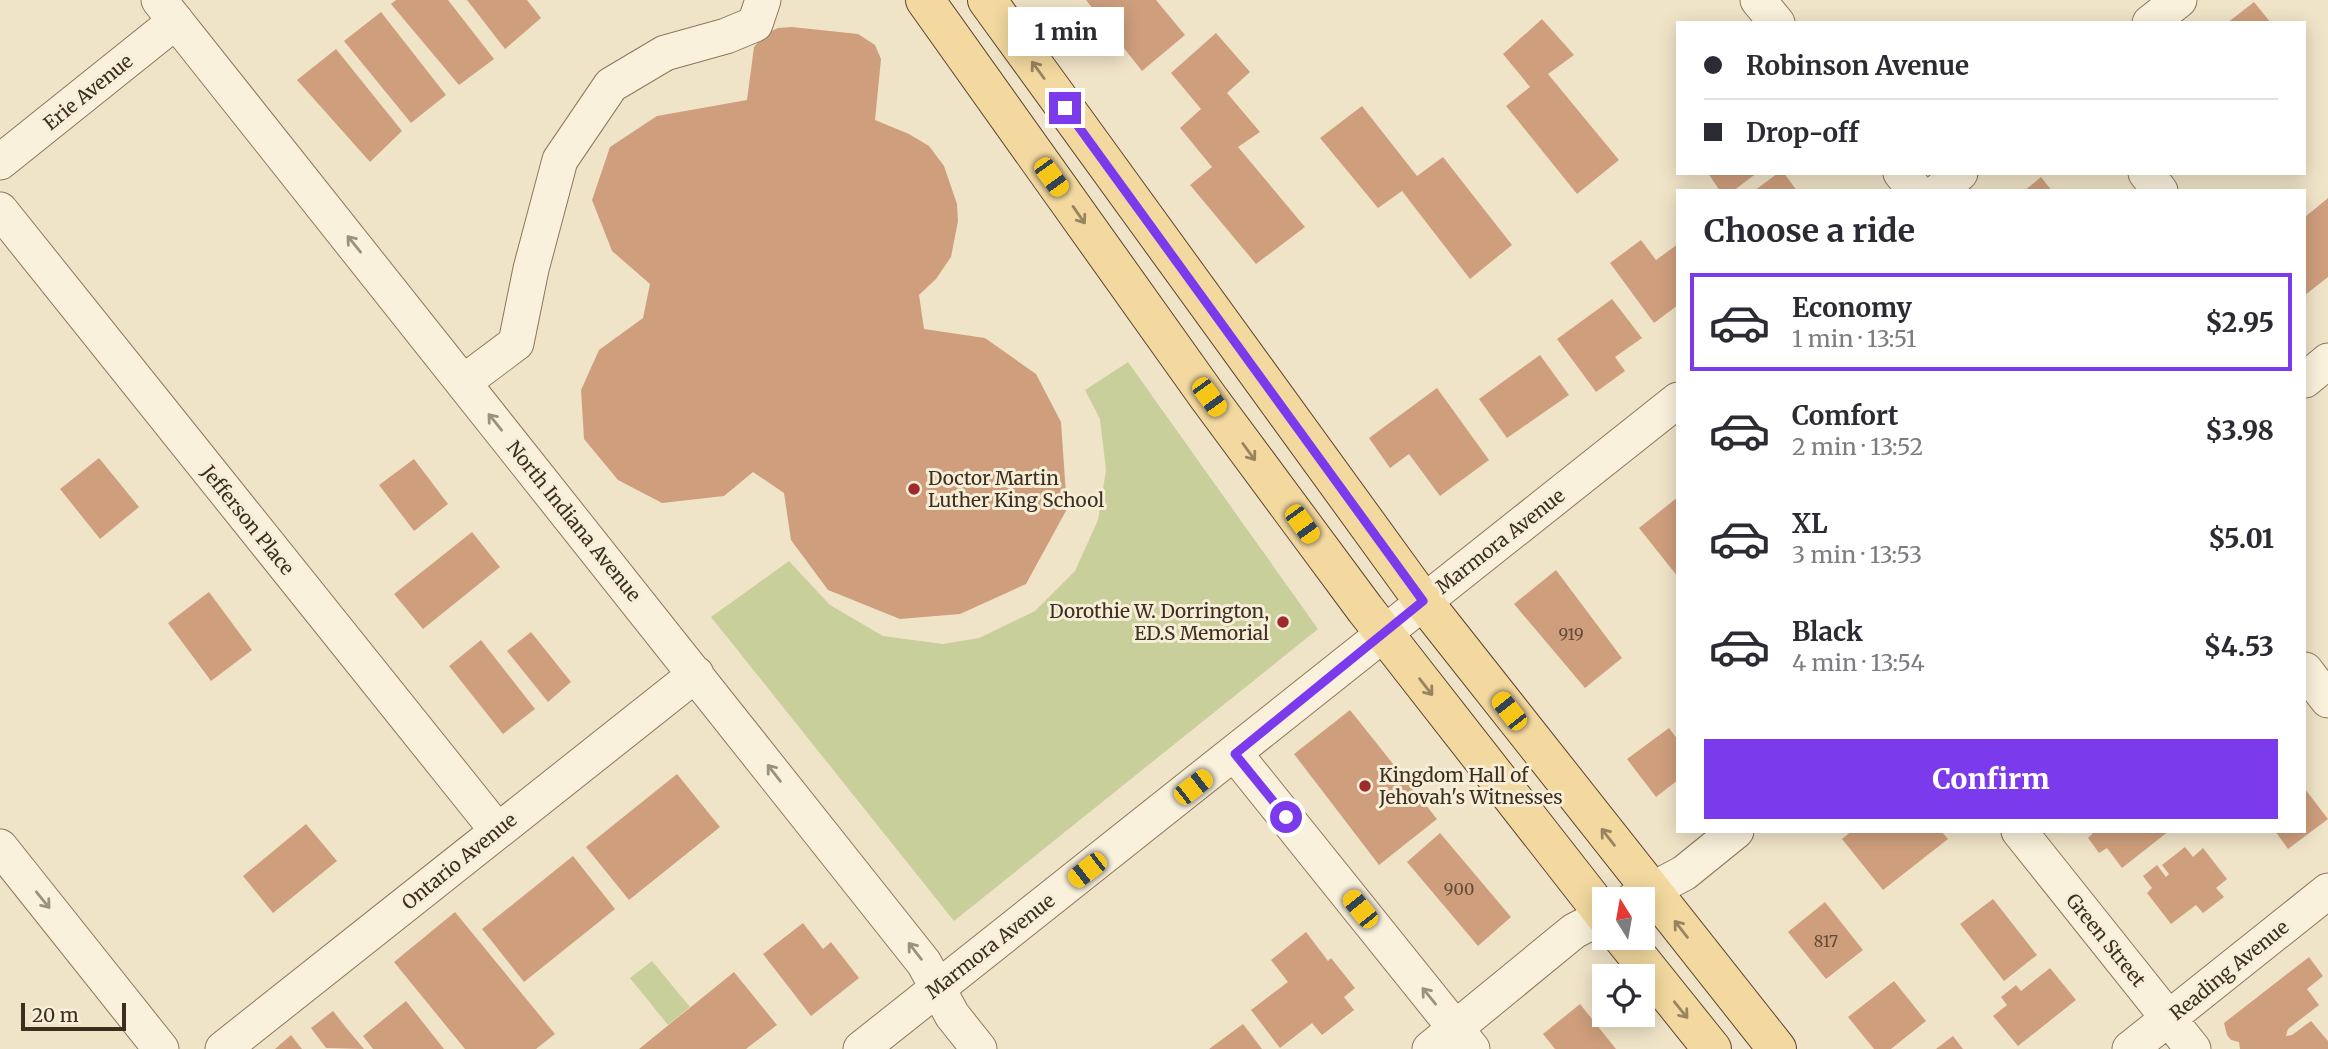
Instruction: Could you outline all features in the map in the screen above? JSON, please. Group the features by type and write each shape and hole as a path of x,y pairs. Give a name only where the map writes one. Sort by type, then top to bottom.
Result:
{"main road":[{"path":"925,0 1209,397 1384,633 1592,898"},
{"path":"987,0 1423,601 1636,887"},
{"path":"1656,911 1777,1049"},
{"path":"1633,950 1712,1049"}],"street":[{"path":"464,382 516,343 531,269 560,160 611,85 664,53 726,36 755,24 763,0"},
{"path":"1758,0 1775,21"},
{"path":"2153,21 2179,0"},
{"name":"North Indiana Avenue","path":"167,11 924,963 952,1016 979,1049"},
{"name":"Erie Avenue","path":"0,162 167,11"},
{"path":"1903,175 1914,189"},
{"path":"1941,189 1958,175"},
{"path":"2148,175 2158,189"},
{"name":"Jefferson Place","path":"0,210 498,830"},
{"name":"Marmora Avenue","path":"861,1049 1676,402"},
{"path":"2306,671 2328,700"},
{"name":"Ontario Avenue","path":"223,1049 696,674"},
{"path":"1235,754 1452,1042 1574,931 1592,922"},
{"path":"1656,888 1684,873 1734,833"},
{"name":"Green Street","path":"2021,833 2193,1049"},
{"path":"0,847 161,1049"},
{"name":"Reading Avenue","path":"2130,1049 2328,891"}],"green space":[{"path":"1128,362 1318,629 954,921 711,617 789,561 830,605 883,636 943,644 979,638 1035,611 1075,571 1098,520 1106,470 1100,419 1085,390"},
{"path":"652,961 690,1007 668,1025 630,978"}],"building":[{"path":"396,0 448,0 494,59 459,85 391,4"},
{"path":"467,0 527,0 541,18 505,49"},
{"path":"1086,0 1156,0 1185,35 1142,71"},
{"path":"2254,2 2269,21 2230,21"},
{"path":"381,12 446,95 411,123 344,41"},
{"path":"1542,19 1574,55 1548,74 1619,160 1577,194 1506,106 1530,87 1503,54"},
{"path":"778,28 858,34 875,45 881,59 875,120 909,134 929,146 944,166 957,204 958,221 951,257 936,279 919,295 924,329 985,338 1036,374 1061,422 1067,509 1026,584 960,614 900,619 828,590 791,540 784,493 753,472 724,496 662,503 618,480 584,439 581,390 599,350 643,318 650,284 612,251 592,200 610,147 657,116 747,100 754,47 765,34"},
{"path":"1216,33 1250,72 1227,93 1260,132 1238,147 1305,227 1256,264 1190,185 1212,167 1180,128 1201,109 1171,73"},
{"path":"336,49 402,131 370,162 297,80"},
{"path":"1362,106 1417,176 1443,157 1512,245 1470,279 1402,191 1378,208 1320,138"},
{"path":"1709,175 1754,175 1736,189 1719,189"},
{"path":"1775,175 1785,175 1796,189 1757,189"},
{"path":"2041,177 2050,189 2026,189"},
{"path":"2328,198 2328,277 2306,294 2306,216"},
{"path":"1641,240 1656,260 1676,245 1676,306 1654,323 1610,263"},
{"path":"1612,299 1642,338 1615,357 1625,371 1596,392 1557,339"},
{"path":"1540,355 1569,395 1507,438 1479,399"},
{"path":"1437,388 1489,460 1440,496 1409,454 1390,468 1369,438"},
{"path":"99,458 139,507 100,539 60,489"},
{"path":"414,459 448,504 414,531 379,485"},
{"path":"1676,499 1676,574 1639,528"},
{"path":"472,532 500,567 423,629 394,594"},
{"path":"1556,570 1622,658 1585,688 1514,604"},
{"path":"209,592 252,650 211,681 168,623"},
{"path":"531,632 571,682 548,702 507,651"},
{"path":"481,640 535,709 503,734 449,666"},
{"name":"Kingdom Hall of Jehovah's Witnesses","path":"1350,710 1437,819 1379,865 1294,754"},
{"path":"1669,728 1676,737 1676,782 1656,797 1627,759"},
{"path":"677,774 720,827 629,900 586,847"},
{"path":"2306,790 2328,819 2288,849 2276,833 2306,833"},
{"path":"306,824 337,861 273,913 243,876"},
{"path":"1440,833 1511,917 1478,946 1407,862"},
{"path":"1850,833 1943,833 1948,839 1883,890 1842,839"},
{"path":"2093,833 2166,833 2122,868 2107,848 2099,853 2088,838"},
{"path":"2185,847 2193,857 2203,848 2227,879 2216,888 2224,897 2203,913 2196,905 2171,924 2147,893 2152,888 2143,876 2157,865 2166,877 2169,874 2162,865"},
{"path":"573,856 615,909 524,982 482,929"},
{"path":"1993,899 2037,955 2004,981 1960,924"},
{"path":"1825,902 1863,950 1826,979 1788,932"},
{"path":"455,912 555,1034 536,1049 465,1049 394,962"},
{"path":"803,923 823,949 831,942 859,978 811,1016 763,954"},
{"path":"1306,932 1328,961 1331,958 1355,988 1344,997 1354,1010 1322,1035 1312,1023 1280,1048 1251,1010 1288,982 1271,960"},
{"path":"2309,957 2323,976 2307,989 2319,1005 2288,1029 2286,1036 2292,1035 2311,1021 2328,1041 2328,1049 2240,1049 2239,1042 2231,1040 2227,1035 2224,1023"},
{"path":"2050,968 2076,1000 2018,1046 1993,1016 2007,1005 2001,997 2016,985 2021,991"},
{"path":"734,972 777,1025 746,1049 639,1049"},
{"path":"1894,981 1926,1021 1891,1049 1874,1049 1848,1017"},
{"path":"406,1001 444,1049 373,1049 363,1036"},
{"path":"1580,1004 1592,1019 1592,1027 1598,1027 1616,1049 1555,1049 1543,1034"},
{"path":"333,1011 364,1049 326,1048 311,1028"},
{"path":"1243,1024 1262,1049 1209,1049"},
{"path":"291,1035 302,1049 275,1049"},
{"path":"1953,1036 1963,1049 1936,1049"}],"place":[{"name":"Doctor Martin Luther King School","path":"914,489"},
{"name":"Dorothie W. Dorrington, ED.S Memorial","path":"1283,622"},
{"name":"Kingdom Hall of Jehovah's Witnesses","path":"1365,786"}],"route":[{"path":"1065,108 1423,601 1235,754 1286,817"}]}
